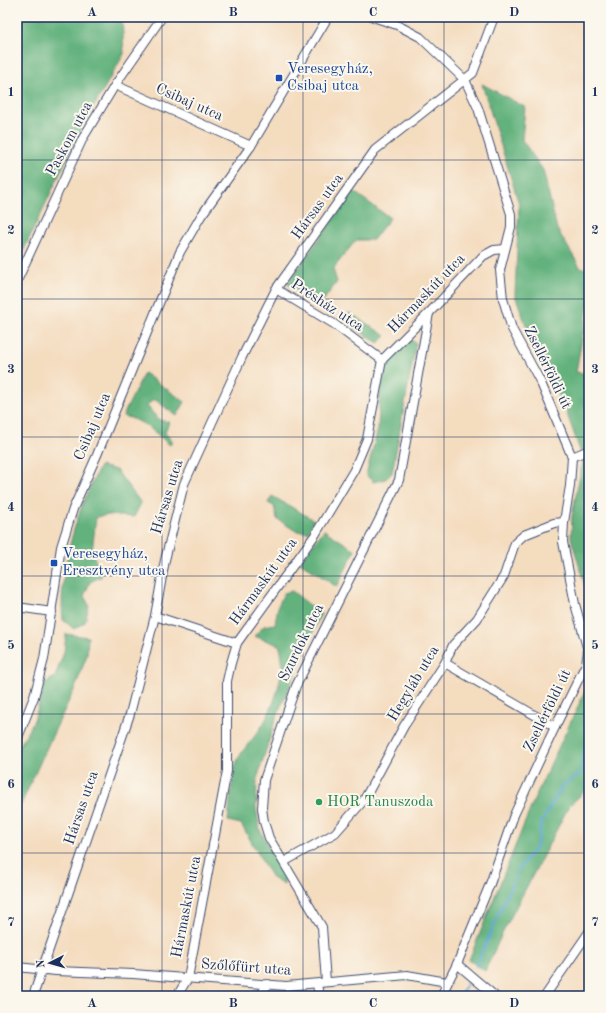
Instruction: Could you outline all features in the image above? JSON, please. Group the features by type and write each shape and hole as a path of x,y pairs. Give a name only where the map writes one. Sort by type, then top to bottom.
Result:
{"street":[{"name":"Paskom utca","path":"17,282 83,138 115,85 162,17"},
{"name":"Csibaj utca","path":"17,740 34,697 44,659 61,547 73,509 97,455 180,252 201,216 251,146 328,17"},
{"name":"Zsellérföldi út","path":"373,17 397,25 420,37 465,80 478,108 510,214 511,227 500,270 503,299 512,329 540,383 572,457 563,542 568,571 588,651 586,664 514,815 490,884 457,964 441,996"},
{"name":"Hársas utca","path":"33,996 130,714 155,616 167,553 184,484 242,357 276,289 376,150 473,73 494,17"},
{"name":"Csibaj utca","path":"115,85 251,146"},
{"name":"Hármaskút utca","path":"177,996 188,978 227,771 228,681 230,663 237,643 315,535 354,470 368,439 382,360 483,256 494,250 505,249"},
{"name":"Présház utca","path":"276,289 334,324 382,360"},
{"name":"Szurdok utca","path":"319,996 321,983 322,927 269,838 264,822 262,808 264,780 296,686 399,480 429,313"},
{"path":"572,457 589,450"},
{"name":"Hegyláb utca","path":"284,862 335,833 364,800 404,726 445,663 453,645 477,619 498,587 504,576 515,543 524,535 554,523 564,522"},
{"path":"17,607 52,612"},
{"path":"155,616 237,643"},
{"path":"445,663 555,727"},
{"path":"544,996 589,932"},
{"path":"457,964 495,996"},
{"name":"Szőlőfürt utca","path":"17,967 42,970 133,974 286,986 407,975 447,982"},
{"path":"260,996 268,984"}],"green space":[{"path":"17,17 122,17 124,54 82,127 17,264"},
{"path":"482,84 525,107 522,140 543,170 557,229 580,267 589,270 589,300 576,372 589,374 589,600 571,538 572,516 583,459 566,411 526,325 515,295 519,204"},
{"path":"353,191 390,218 373,240 356,240 333,269 337,282 320,305 287,284"},
{"path":"350,313 386,336 378,343 340,319"},
{"path":"411,340 416,343 392,473 386,479 373,482 366,475 378,429 380,388 388,362"},
{"path":"144,373 185,402 177,416 154,399 147,406 159,420 169,422 165,433 172,440 170,445 143,424 123,416"},
{"path":"100,466 116,470 141,503 134,517 109,515 96,517 92,552 102,576 90,582 84,596 89,605 85,622 74,629 63,620 62,594 65,566 71,539 81,508"},
{"path":"272,496 314,520 308,532 296,531 277,519 274,506 268,503"},
{"path":"324,530 355,550 337,587 300,562"},
{"path":"292,591 321,614 276,718 257,779 256,808 260,830 280,869 285,875 284,885 272,878 241,824 228,821 232,780 235,767 243,752 265,721 275,699 281,676 282,665 279,645 254,636 264,626 275,624 278,606 284,593"},
{"path":"66,634 88,637 87,655 75,688 18,811 19,838 17,843 17,751 34,720 45,683 55,677 64,652"},
{"path":"589,683 589,787 569,806 503,932 485,971 469,960 536,795"}],"waterway":[{"path":"476,966 518,870 537,846 541,823 563,785 580,774 586,741 589,735"},
{"path":"460,996 467,983"}],"place":[{"name":"Veresegyház, Csibaj utca","path":"279,78"},
{"name":"Veresegyház, Eresztvény utca","path":"54,563"},
{"name":"HOR Tanuszoda","path":"319,802"}]}
